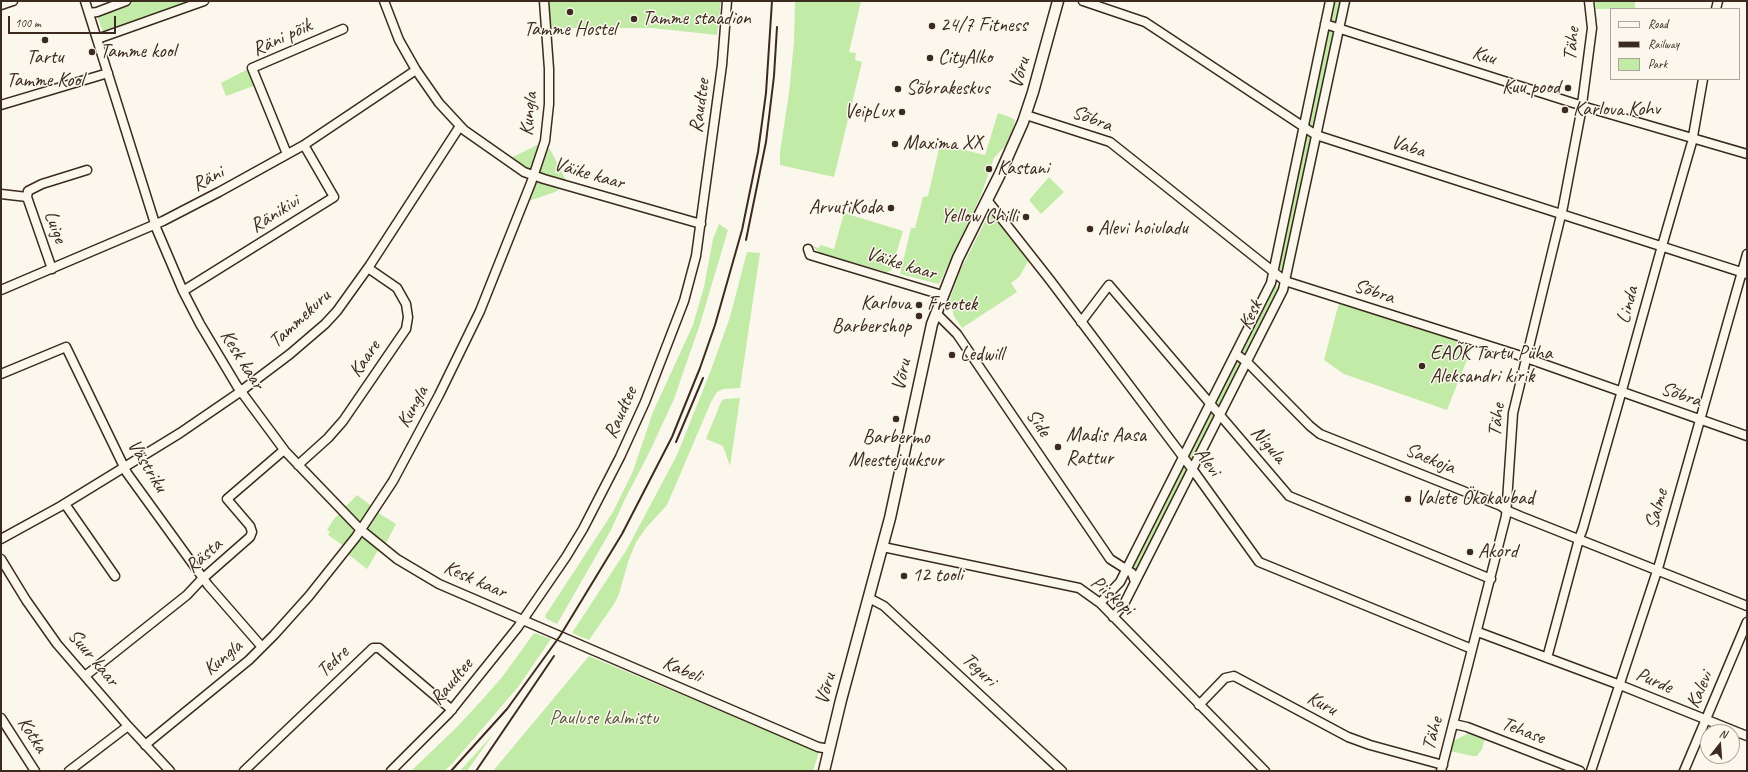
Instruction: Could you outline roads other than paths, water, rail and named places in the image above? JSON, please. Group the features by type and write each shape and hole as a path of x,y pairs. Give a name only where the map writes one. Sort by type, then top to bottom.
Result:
{"main road":[{"name":"Võru","path":"824,771 883,547 932,324 942,295 958,258 987,200 1026,115 1058,1"}],"street":[{"path":"1,5 13,1"},
{"name":"Kesk kaar","path":"85,1 155,225 183,291 200,324 240,391 284,450 298,465 360,529 397,559 439,584 523,620"},
{"path":"88,13 97,12 126,1"},
{"path":"98,40 204,1"},
{"name":"Väike kaar","path":"384,1 399,40 416,70 440,103 460,126 524,172 701,224"},
{"name":"Kungla","path":"146,745 249,660 309,596 360,529 392,481 442,388 480,311 534,176 545,141 549,104 549,69 544,1"},
{"name":"Raudtee","path":"391,771 452,710 523,620 566,557 583,529 636,422 663,358 684,301 696,256 722,65 727,1"},
{"name":"Vaba","path":"1082,1 1145,22 1316,135 1744,273"},
{"name":"Kesk","path":"1100,603 1120,582 1127,569 1272,283 1330,1"},
{"name":"Kesk","path":"1113,617 1124,604 1283,290 1345,1"},
{"name":"Tähe","path":"1442,768 1472,649 1478,632 1506,510 1513,413 1561,214 1582,105 1592,28 1589,1"},
{"name":"Kuu","path":"1325,24 1692,139 1747,154"},
{"name":"Räni põik","path":"287,154 252,68 343,28"},
{"name":"Räni","path":"1,290 155,225 304,145 416,70"},
{"path":"1,105 108,73"},
{"name":"Linda","path":"1579,539 1622,392 1692,139 1704,80"},
{"name":"Sõbra","path":"1026,115 1110,142 1285,282 1526,358 1747,436"},
{"name":"Tammekuru","path":"1,539 65,504 180,433 290,354 325,324 337,311 368,268 460,126"},
{"name":"Ränikivi","path":"183,291 334,197 304,145"},
{"name":"Luige","path":"52,269 27,197 28,191 42,184 87,170"},
{"name":"Luige","path":"1,194 27,197"},
{"name":"Alevi","path":"987,200 1020,240 1193,470 1259,562 1472,649"},
{"name":"Väike kaar","path":"808,249 810,255 942,295"},
{"name":"Salme","path":"1591,771 1657,570 1699,419 1744,273 1747,254"},
{"name":"Kaare","path":"298,465 328,438 343,422 406,329 408,317 406,304 397,288 368,268"},
{"name":"Nigula","path":"1081,322 1109,285 1289,496 1491,579"},
{"name":"Side","path":"936,313 957,334 1110,559 1117,565 1127,569"},
{"name":"Västriku","path":"1,374 66,347 71,354 124,467 204,578 262,647"},
{"name":"Saekoja","path":"1236,354 1247,362 1310,426 1320,434 1747,606"},
{"name":"Rästa","path":"85,676 181,600 250,537 252,532 227,499 284,450"},
{"path":"65,504 115,576"},
{"path":"1547,658 1579,539"},
{"name":"Piiskopi","path":"883,547 1079,588 1100,603 1265,771"},
{"name":"Suur kaar","path":"1,558 26,600 57,644 128,726 170,771"},
{"path":"1127,569 1132,573 1135,582"},
{"name":"Teguri","path":"869,598 884,606 1062,771"},
{"name":"Kabeli","path":"523,620 811,744 829,749"},
{"name":"Kalevi","path":"1684,771 1747,622"},
{"name":"Purde","path":"1478,632 1620,685 1747,736"},
{"name":"Tedre","path":"244,771 372,648 379,648 452,710"},
{"name":"Kuru","path":"1199,705 1225,678 1234,676 1348,738 1442,768"},
{"name":"Kotka","path":"1,718 35,771"},
{"name":"Tehase","path":"1454,724 1468,727 1575,770"},
{"path":"69,771 128,726"}],"railway":[{"path":"451,771 507,709 560,636 622,534 672,437 700,368 715,325 742,230 758,152 766,93 772,1"},
{"path":"746,240 766,142 774,76 777,27"},
{"path":"676,442 703,378"},
{"path":"476,771 554,656"}],"place":[{"name":"Tamme Hostel","path":"570,12"},
{"name":"Tamme staadion","path":"634,19"},
{"name":"24/7 Fitness","path":"932,26"},
{"name":"Tartu Tamme Kool","path":"45,40"},
{"name":"Tamme kool","path":"92,52"},
{"name":"CityAlko","path":"930,58"},
{"name":"Kuu pood","path":"1568,88"},
{"name":"Sõbrakeskus","path":"898,89"},
{"name":"Karlova Kohv","path":"1565,110"},
{"name":"VeipLux","path":"902,112"},
{"name":"Maxima XX","path":"895,144"},
{"name":"Kastani","path":"989,169"},
{"name":"ArvutiKoda","path":"891,208"},
{"name":"Yellow Chilli","path":"1026,217"},
{"name":"Alevi hoiuladu","path":"1090,229"},
{"name":"Freotek","path":"919,305"},
{"name":"Karlova Barbershop","path":"919,316"},
{"name":"Ledwill","path":"952,355"},
{"name":"EAÕK Tartu Püha Aleksandri kirik","path":"1422,366"},
{"name":"Barbermo Meestejuuksur","path":"896,419"},
{"name":"Madis Aasa Rattur","path":"1058,447"},
{"name":"Valete Ökokaubad","path":"1408,499"},
{"name":"Akord","path":"1470,552"},
{"name":"12 tooli","path":"904,576"}],"park label":[{"name":"Pauluse kalmistu","path":"604,719"}]}
